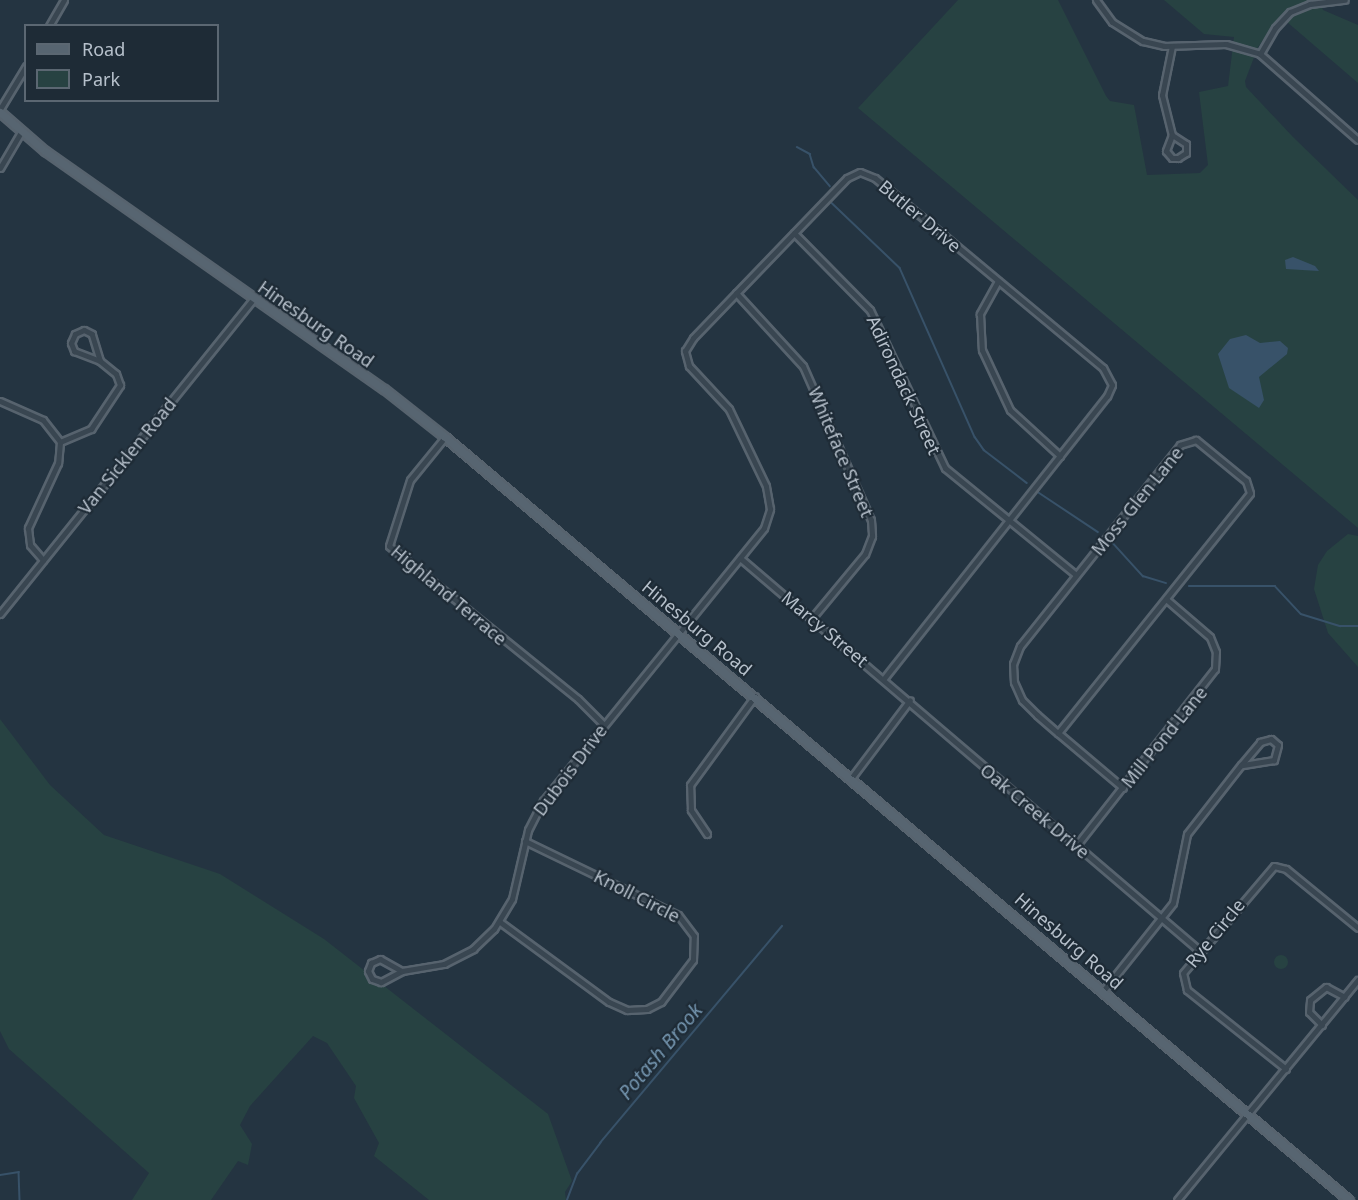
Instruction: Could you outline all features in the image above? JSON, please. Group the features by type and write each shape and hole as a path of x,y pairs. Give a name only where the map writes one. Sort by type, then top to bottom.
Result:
{"main road":[{"name":"Hinesburg Road","path":"0,111 21,132 445,437 852,777 1349,1200"}],"street":[{"path":"50,24 64,0"},
{"path":"1096,0 1126,33 1143,41 1172,46 1226,45 1260,54 1358,140"},
{"path":"1260,54 1275,28 1290,12 1310,4 1345,0"},
{"path":"1172,46 1162,95 1172,135 1166,151 1172,158 1179,158 1187,146 1172,135"},
{"path":"0,111 24,69"},
{"path":"0,168 21,132"},
{"name":"Butler Drive","path":"679,631 740,558 767,521 768,493 729,409 689,366 685,356 689,342 847,178 864,172 998,281 1111,378 1110,392 884,678"},
{"name":"Adirondack Street","path":"794,233 870,310 945,468 1076,576"},
{"path":"998,281 980,314 982,350 1010,410 1060,456"},
{"name":"Whiteface Street","path":"736,293 803,366 871,520 868,550 812,618"},
{"name":"Van Sicklen Road","path":"0,614 254,298"},
{"path":"60,442 87,432 117,394 118,378 100,361 74,351 71,342 75,334 84,330 92,334 100,361"},
{"path":"0,394 0,401 43,420 60,442 58,463 28,528 30,546 44,560"},
{"name":"Highland Terrace","path":"445,437 410,480 389,546 578,699 604,725"},
{"name":"Moss Glen Lane","path":"1058,733 1250,493 1246,481 1196,440 1180,445 1020,646 1012,669 1022,700 1058,733 1123,788"},
{"name":"Marcy Street","path":"740,558 910,700"},
{"name":"Mill Pond Lane","path":"1076,846 1215,669 1216,652 1210,637 1166,599"},
{"name":"Dubois Drive","path":"402,971 381,959 373,961 369,969 371,977 379,982 402,971 427,969 459,958 480,943 500,922 515,891 525,841 547,796 679,631"},
{"path":"707,834 691,810 690,785 755,696"},
{"path":"852,777 910,700"},
{"name":"Oak Creek Drive","path":"910,700 1200,951"},
{"path":"1103,991 1173,903 1185,838 1241,765 1262,740 1277,743 1279,752 1274,760 1241,765"},
{"name":"Knoll Circle","path":"500,922 609,1002 627,1010 643,1010 661,1002 692,963 694,936 678,915 525,841"},
{"name":"Rye Circle","path":"1286,1069 1185,988 1184,973 1267,870 1277,866 1286,869 1358,928"},
{"path":"1177,1200 1358,980"},
{"path":"1322,1025 1309,1012 1310,1000 1326,987 1344,997"}],"green space":[{"path":"958,0 1058,0 1106,96 1110,101 1134,105 1147,175 1200,173 1208,165 1199,92 1228,86 1234,37 1204,34 1164,0 1319,0 1323,10 1358,25 1358,83 1280,16 1258,47 1245,81 1246,87 1293,137 1358,200 1358,528 858,108"},
{"path":"1348,534 1358,536 1358,667 1328,633 1314,589 1318,565 1327,551"},
{"path":"0,719 50,785 104,835 220,874 324,939 548,1114 572,1181 565,1192 566,1200 429,1200 374,1156 379,1143 354,1098 356,1086 327,1043 313,1036 250,1106 240,1125 252,1144 248,1165 238,1161 211,1200 132,1200 149,1173 9,1049 0,1031"},
{"path":"1281,955 1286,957 1288,962 1286,967 1281,969 1276,967 1274,962 1276,957"}],"water":[{"path":"1293,257 1315,266 1319,271 1286,269 1285,260"},
{"path":"1246,335 1260,343 1280,341 1288,348 1287,354 1259,377 1264,400 1259,408 1229,388 1218,354 1230,339"}],"waterway":[{"path":"797,147 810,154 814,167 830,186"},
{"path":"832,203 900,268 975,437 984,450 1027,483"},
{"path":"1038,492 1098,532"},
{"path":"1113,543 1143,576 1166,583"},
{"path":"1189,586 1275,586 1301,614 1340,626 1358,626"},
{"name":"Potash Brook","path":"567,1200 577,1174 600,1143 782,926"},
{"path":"0,1175 19,1172 20,1200"}]}
